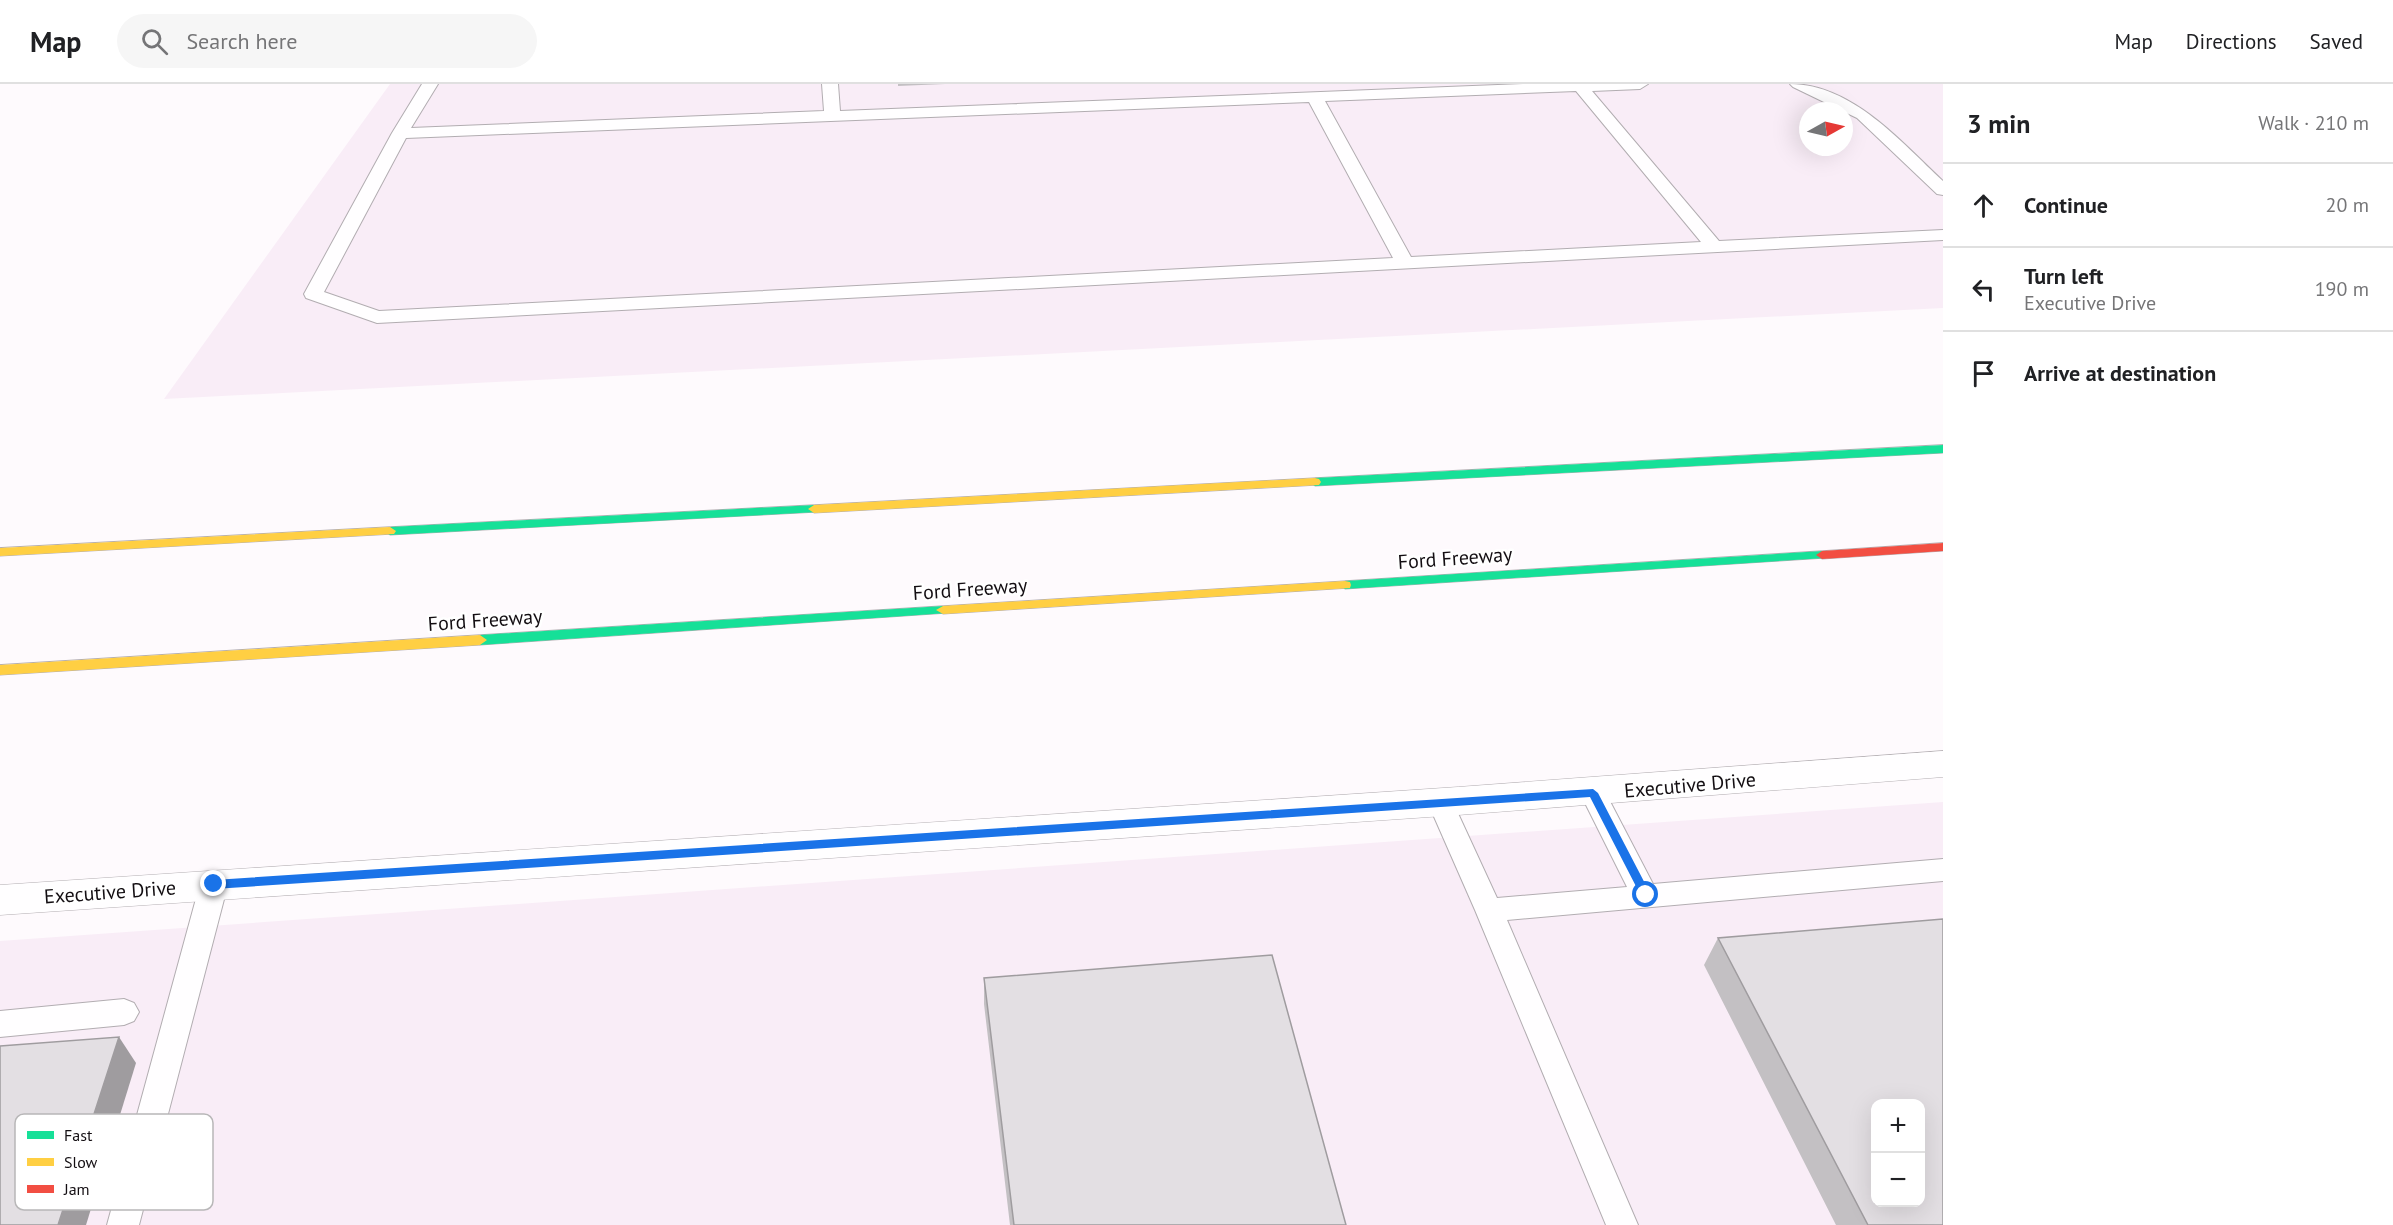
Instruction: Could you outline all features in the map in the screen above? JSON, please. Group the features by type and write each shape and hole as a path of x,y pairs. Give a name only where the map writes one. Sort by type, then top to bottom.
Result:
{"highway":[{"path":"0,552 1943,449"},
{"name":"Ford Freeway","path":"0,670 1943,547"}],"street":[{"name":"Executive Drive","path":"0,900 1593,793 1943,764"}],"lane":[{"path":"430,84 400,133 313,294 377,317 1943,235"},
{"path":"830,84 832,116"},
{"path":"400,133 1640,84"},
{"path":"1798,84 1863,115 1943,190"},
{"path":"1581,87 1714,247"},
{"path":"1315,98 1405,263"},
{"path":"1593,793 1646,895"},
{"path":"1441,802 1622,1225"},
{"path":"1489,910 1943,870"},
{"path":"153,1114 214,884"},
{"path":"0,1024 124,1012"},
{"path":"123,1225 127,1210"}],"shaded area":[{"path":"390,84 1943,84 1943,308 164,399"},
{"path":"1943,802 1943,1225 0,1225 0,941"}],"building":[{"path":"1943,919 1943,1225 1868,1225 1718,938"},
{"path":"1272,955 1346,1225 1014,1225 984,978"},
{"path":"119,1037 94,1114 15,1114 15,1210 63,1210 58,1225 0,1225 0,1046"}],"traffic: fast":[{"path":"1315,482 1943,449"},
{"path":"390,531 814,509"},
{"path":"1345,585 1822,555"},
{"path":"480,640 943,610"}],"traffic: slow":[{"path":"814,509 1315,482"},
{"path":"0,552 390,531"},
{"path":"943,610 1345,585"},
{"path":"0,670 480,640"}],"traffic: jam":[{"path":"1822,555 1943,547"}],"route":[{"path":"214,884 1593,793 1646,895"}]}
